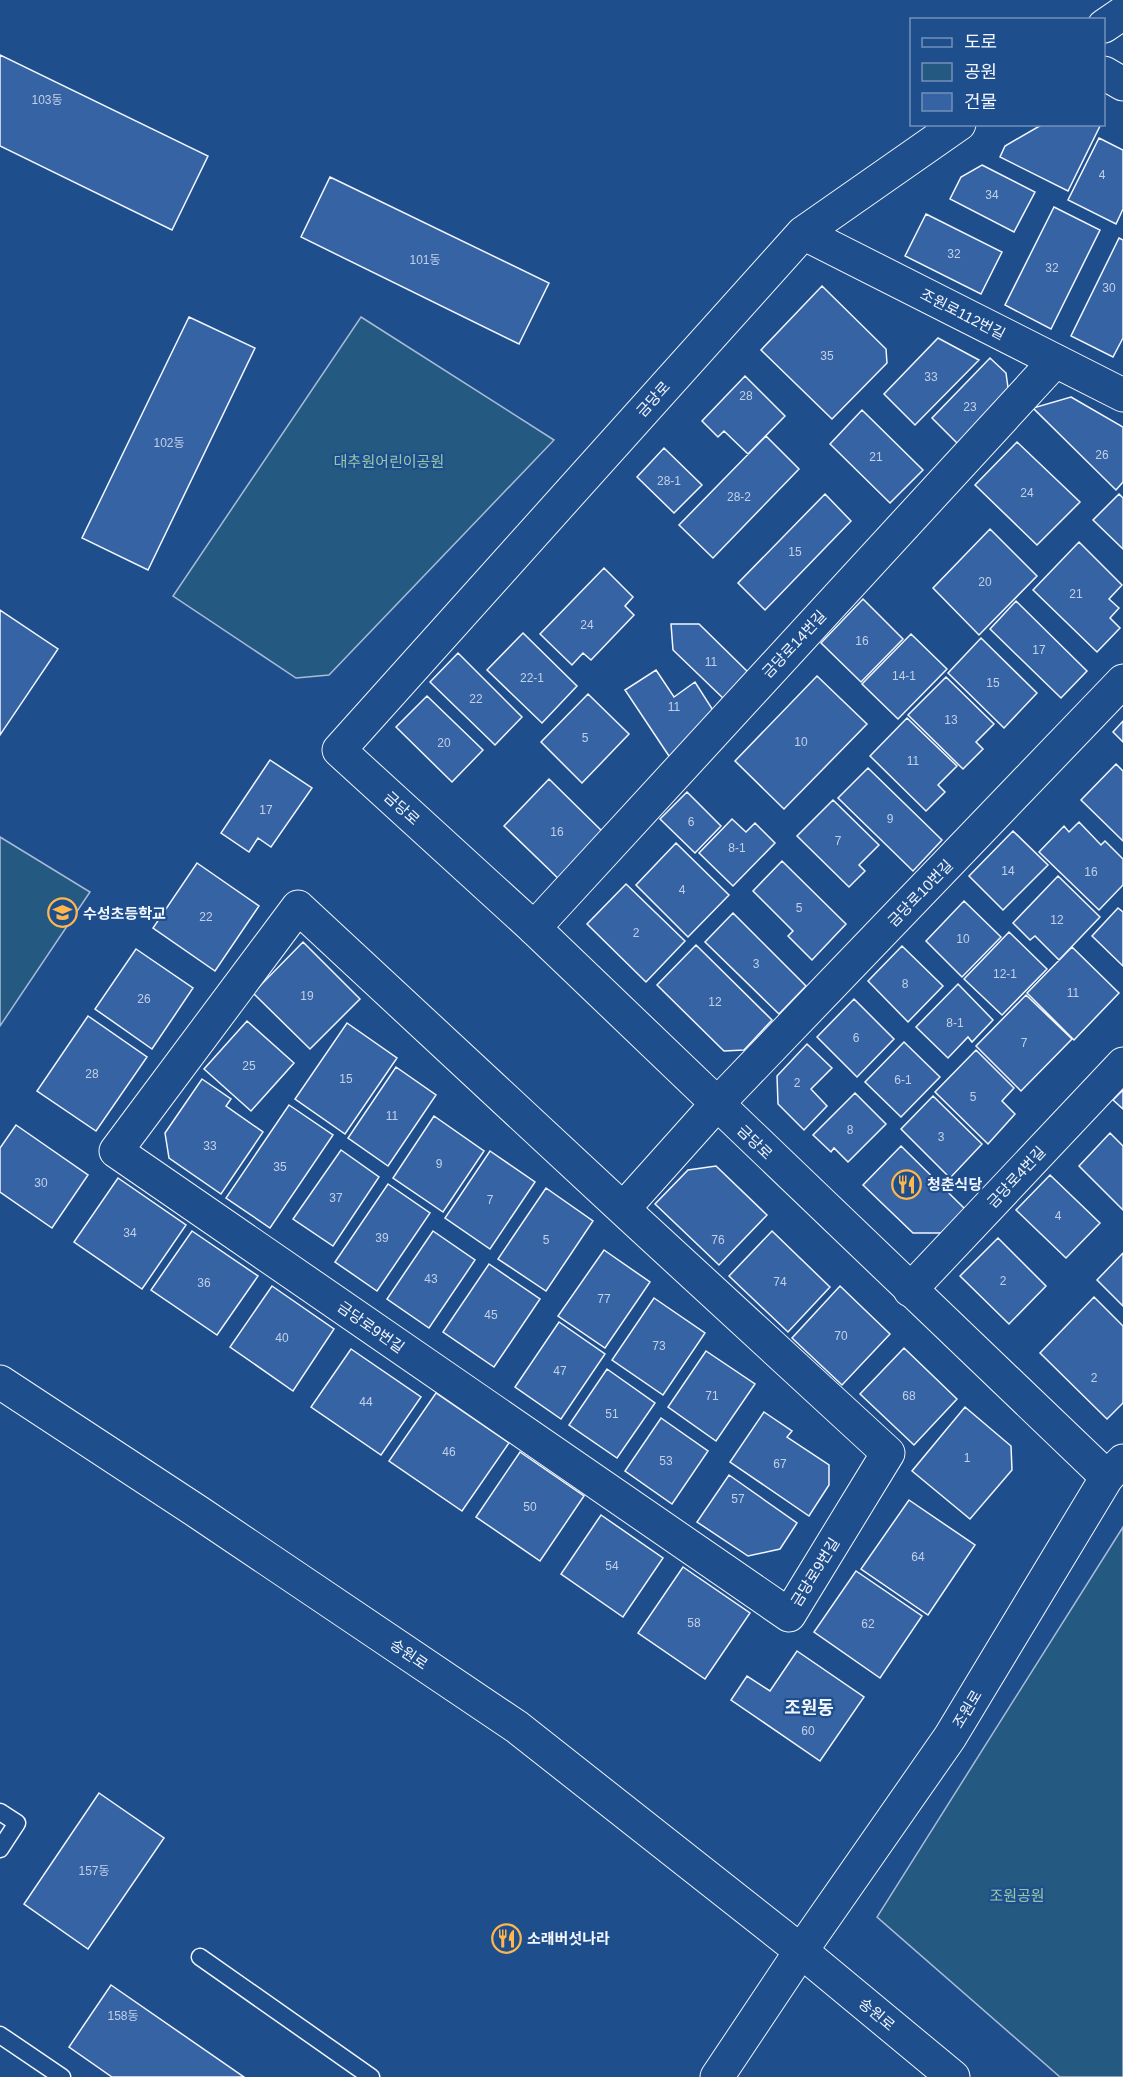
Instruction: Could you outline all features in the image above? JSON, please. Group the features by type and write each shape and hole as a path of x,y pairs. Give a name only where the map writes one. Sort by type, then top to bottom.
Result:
{"street":[{"path":"1105,25 1123,13"},
{"path":"1105,74 1123,84"},
{"name":"금당로","path":"956,126 803,233 339,750 534,928 910,1290 1115,1469"},
{"name":"조원로112번길","path":"803,233 1123,395"},
{"name":"금당로14번길","path":"534,928 1055,361"},
{"name":"금당로10번길","path":"716,1105 1123,681"},
{"name":"금당로9번길","path":"298,907 623,1209 888,1453 789,1615 116,1151 298,907"},
{"name":"금당로4번길","path":"910,1290 1123,1064"},
{"path":"623,1209 716,1105"},
{"name":"송원로","path":"0,1382 518,1727 801,1951 953,2077"},
{"name":"조원로","path":"801,1951 950,1737 1115,1469"},
{"path":"717,2077 801,1951"}],"lane":[{"path":"0,1812 17,1823 0,1849"},
{"path":"200,1957 371,2077"},
{"path":"0,2035 62,2077"}],"green space":[{"name":"대추원어린이공원","path":"361,317 554,440 329,675 296,678 173,596"},
{"path":"0,837 90,892 0,1026"},
{"name":"조원공원","path":"1123,1527 1123,2077 1060,2077 877,1917"}],"building":[{"path":"0,55 208,156 172,230 0,146"},
{"path":"1040,126 1100,126 1068,191 1000,157 1005,146"},
{"path":"1099,138 1123,150 1123,209 1116,224 1068,200"},
{"path":"982,165 1035,192 1014,232 950,199 961,177"},
{"path":"330,177 549,283 519,344 301,237"},
{"path":"1054,207 1100,230 1051,329 1005,305"},
{"path":"926,214 1002,252 981,294 905,256"},
{"path":"1119,238 1123,240 1123,338 1113,357 1071,336"},
{"path":"822,286 886,349 887,363 832,419 761,350"},
{"path":"189,317 255,348 148,570 82,538"},
{"path":"938,338 979,360 915,425 884,394"},
{"path":"990,358 1006,373 1009,395 960,446 932,418"},
{"path":"745,376 785,416 748,454 724,431 718,437 702,421"},
{"path":"1071,397 1123,427 1123,482 1116,490 1033,408"},
{"path":"862,410 923,470 890,503 830,444"},
{"path":"766,436 799,469 713,558 679,525"},
{"path":"1017,442 1080,502 1037,545 975,485"},
{"path":"664,448 702,485 674,513 637,477"},
{"path":"825,494 851,521 765,610 738,583"},
{"path":"1119,494 1123,498 1123,549 1093,520"},
{"path":"990,529 1037,576 979,635 933,588"},
{"path":"1079,542 1122,585 1109,599 1119,608 1110,618 1120,628 1097,652 1033,590"},
{"path":"604,568 633,597 625,606 634,615 591,660 583,653 572,665 540,634"},
{"path":"863,599 903,639 861,682 821,643"},
{"path":"1016,601 1087,671 1061,698 990,629"},
{"path":"0,610 58,649 0,735"},
{"path":"671,624 699,624 750,674 725,700 673,650"},
{"path":"523,633 577,686 542,723 487,670"},
{"path":"911,634 947,669 898,719 862,684"},
{"path":"981,638 1037,693 1004,728 948,673"},
{"path":"458,653 522,717 495,745 430,682"},
{"path":"656,670 674,697 695,682 718,718 671,759 625,690"},
{"path":"817,676 867,724 784,809 735,761"},
{"path":"946,677 994,724 976,742 983,749 963,769 908,715"},
{"path":"588,694 629,734 582,783 541,742"},
{"path":"427,696 483,750 452,782 396,727"},
{"path":"907,718 957,766 938,785 945,792 926,811 870,756"},
{"path":"1123,721 1123,742 1113,732"},
{"path":"270,760 312,788 271,847 258,838 249,852 221,833"},
{"path":"270,760 312,788 271,847 258,838 249,852 221,833"},
{"path":"1116,764 1123,771 1123,841 1081,800"},
{"path":"868,768 942,840 913,871 838,798"},
{"path":"549,779 609,838 564,884 504,826"},
{"path":"687,792 721,826 695,853 660,819"},
{"path":"833,800 879,845 859,865 865,871 849,887 797,836"},
{"path":"732,819 746,832 755,823 775,843 733,886 699,853"},
{"path":"1079,822 1101,845 1105,841 1123,859 1123,885 1099,910 1039,852 1064,826 1069,832"},
{"path":"1013,831 1048,865 1003,910 969,876"},
{"path":"676,843 729,895 688,937 636,885"},
{"path":"782,861 846,924 812,960 788,936 793,931 753,891"},
{"path":"197,863 259,906 215,971 153,928"},
{"path":"197,863 259,906 215,971 153,928"},
{"path":"1058,876 1100,917 1059,960 1035,936 1030,940 1013,923"},
{"path":"626,884 685,941 646,982 587,924"},
{"path":"964,901 1001,937 962,977 926,941"},
{"path":"1118,908 1123,912 1123,966 1092,936"},
{"path":"733,913 806,986 779,1014 705,942"},
{"path":"1009,932 1047,969 1002,1015 964,979"},
{"path":"303,942 360,999 310,1049 253,993"},
{"path":"696,945 772,1020 744,1050 724,1051 657,985"},
{"path":"902,946 943,986 908,1022 868,981"},
{"path":"1072,947 1119,993 1074,1040 1027,993"},
{"path":"136,949 193,988 152,1049 95,1009"},
{"path":"136,949 193,988 152,1049 95,1009"},
{"path":"958,984 993,1020 972,1042 968,1037 948,1058 916,1027"},
{"path":"1026,995 1072,1039 1021,1091 976,1046"},
{"path":"854,999 894,1039 857,1077 817,1037"},
{"path":"88,1016 147,1057 96,1131 37,1091"},
{"path":"247,1021 294,1063 251,1111 204,1069"},
{"path":"347,1023 397,1058 345,1134 295,1099"},
{"path":"904,1042 940,1077 901,1117 865,1082"},
{"path":"807,1044 832,1068 811,1089 827,1106 804,1130 778,1104 777,1076"},
{"path":"976,1050 1014,1088 1002,1101 1015,1114 988,1144 935,1092"},
{"path":"396,1067 436,1095 388,1166 348,1138"},
{"path":"202,1079 231,1099 226,1106 263,1132 221,1194 169,1158 165,1133"},
{"path":"1123,1090 1123,1109 1113,1100"},
{"path":"855,1093 886,1124 848,1162 834,1148 831,1152 813,1135"},
{"path":"933,1096 982,1144 950,1178 901,1129"},
{"path":"289,1105 333,1135 270,1228 226,1198"},
{"path":"434,1116 484,1151 443,1212 393,1178"},
{"path":"16,1125 88,1175 52,1228 0,1192 0,1148"},
{"path":"16,1125 88,1175 52,1228 0,1192 0,1148"},
{"path":"1110,1133 1123,1146 1123,1210 1079,1166"},
{"path":"901,1146 965,1209 941,1233 913,1233 863,1185"},
{"path":"341,1150 379,1177 333,1246 293,1219"},
{"path":"490,1151 535,1182 490,1249 445,1218"},
{"path":"716,1166 767,1215 719,1265 655,1204 688,1170"},
{"path":"1050,1175 1100,1223 1066,1258 1016,1210"},
{"path":"118,1178 186,1225 142,1289 74,1242"},
{"path":"388,1184 430,1213 377,1291 335,1262"},
{"path":"546,1188 593,1221 546,1291 498,1259"},
{"path":"192,1231 258,1276 217,1335 151,1290"},
{"path":"433,1231 475,1260 429,1328 387,1299"},
{"path":"772,1231 830,1287 788,1332 729,1276"},
{"path":"998,1238 1046,1286 1009,1324 960,1276"},
{"path":"604,1250 650,1282 605,1348 558,1316"},
{"path":"1123,1253 1123,1306 1097,1280"},
{"path":"489,1264 540,1299 494,1367 443,1332"},
{"path":"272,1286 334,1329 293,1391 230,1347"},
{"path":"840,1286 890,1334 842,1385 792,1338"},
{"path":"1094,1297 1123,1326 1123,1403 1107,1419 1040,1353"},
{"path":"654,1298 705,1333 663,1395 612,1360"},
{"path":"559,1322 605,1354 561,1419 515,1387"},
{"path":"904,1348 957,1399 914,1445 860,1394"},
{"path":"351,1349 421,1397 381,1455 311,1407"},
{"path":"706,1351 755,1384 716,1441 668,1407"},
{"path":"607,1369 655,1403 617,1458 569,1425"},
{"path":"436,1393 509,1443 462,1511 389,1461"},
{"path":"965,1407 1011,1446 1012,1470 970,1519 912,1471"},
{"path":"764,1412 792,1431 787,1437 829,1465 829,1485 809,1516 730,1462"},
{"path":"661,1418 708,1451 672,1504 625,1471"},
{"path":"520,1452 584,1496 540,1561 476,1517"},
{"path":"729,1475 797,1523 780,1549 748,1556 697,1522"},
{"path":"909,1500 975,1545 928,1615 861,1569"},
{"path":"601,1515 663,1558 623,1617 561,1574"},
{"path":"683,1567 750,1613 705,1679 638,1633"},
{"path":"856,1571 922,1616 880,1678 814,1632"},
{"path":"797,1651 864,1697 820,1761 731,1700 747,1676 770,1691"},
{"path":"99,1793 164,1838 88,1949 24,1904"},
{"path":"111,1985 244,2077 112,2077 69,2047"}],"place":[{"name":"수성초등학교","path":"62,913"},
{"name":"청춘식당","path":"906,1184"},
{"name":"소래버섯나라","path":"506,1938"}],"district":[{"name":"조원동","path":"809,1708"}]}
